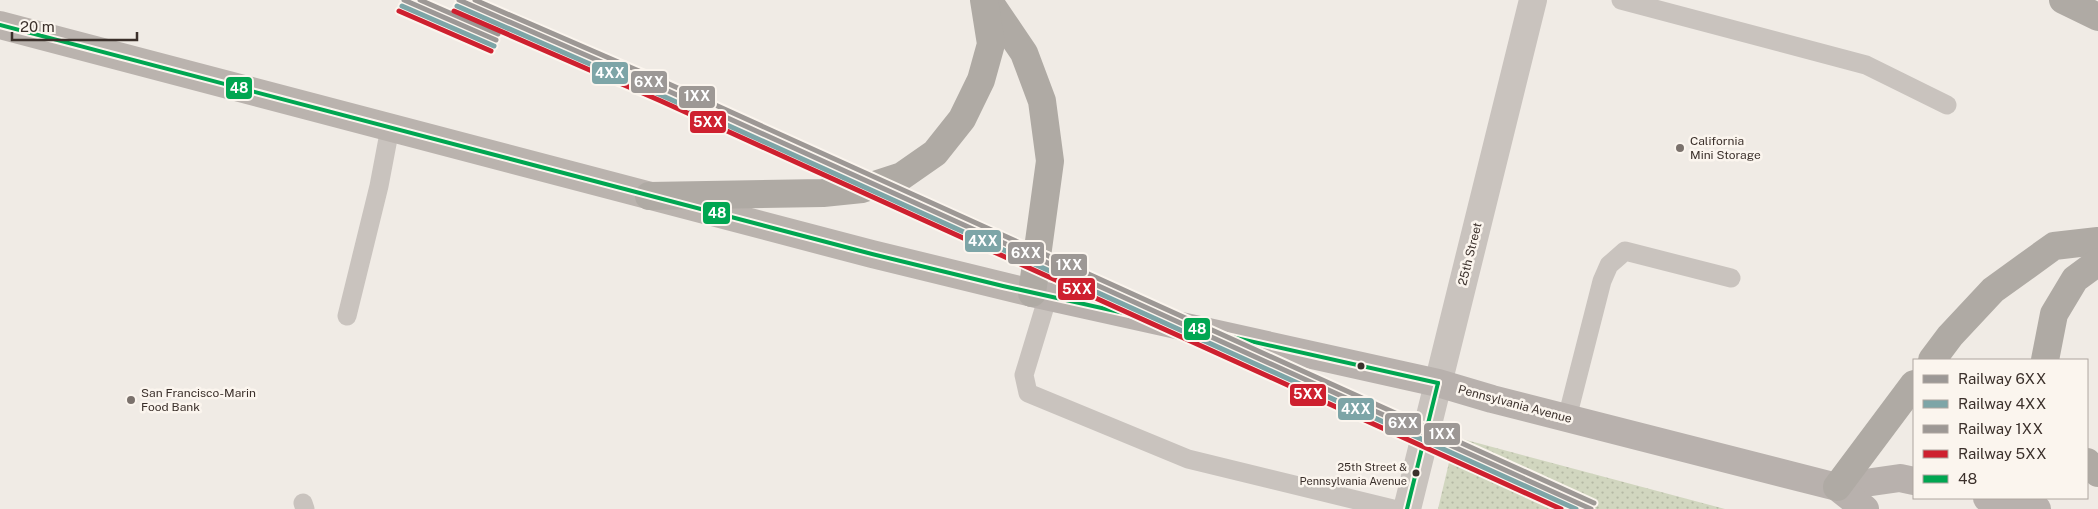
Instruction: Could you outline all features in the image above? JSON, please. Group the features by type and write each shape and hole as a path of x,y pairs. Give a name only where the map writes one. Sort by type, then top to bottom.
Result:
{"highway":[{"path":"649,196 823,193 862,189 902,176 935,153 962,119 981,80 991,44 986,0"},
{"path":"986,0 1024,53 1042,101 1050,161 1040,294"},
{"path":"2063,0 2098,17"},
{"path":"1933,359 1950,336 1993,290 2054,246 2098,241"},
{"path":"2045,359 2054,314 2076,279 2098,262"},
{"path":"1837,486 1913,385"},
{"path":"2088,463 2098,473"}],"main road":[{"name":"Pennsylvania Avenue","path":"0,24 872,254 1438,384 1837,486 1900,478 1913,481"},
{"name":"Pennsylvania Avenue","path":"1837,486 1865,509"},
{"path":"1992,499 2037,509"}],"street":[{"name":"25th Street","path":"1407,509 1533,0"}],"lane":[{"path":"1621,0 1866,65 1947,105"},
{"path":"347,316 379,186 390,128"},
{"path":"1567,418 1602,281 1609,265 1625,251 1731,278"},
{"path":"1040,294 1024,375 1028,393 1188,459 1393,509"}],"green space":[{"path":"1455,437 1725,509 1438,509"}],"rail line":[{"name":"6XX","path":"404,0 496,40"},
{"name":"1XX","path":"420,0 498,34"},
{"name":"6XX","path":"459,0 666,90 1591,509"},
{"name":"1XX","path":"475,0 669,84 1594,503"},
{"name":"4XX","path":"402,6 494,46"},
{"name":"4XX","path":"457,6 663,96 1576,509"},
{"name":"5XX","path":"399,11 491,51"},
{"name":"5XX","path":"454,11 661,101 1561,509"}],"transit line":[{"name":"48","path":"0,25 872,254 1003,286 1438,383"},
{"name":"48","path":"1407,509 1438,383"}],"place":[{"name":"California Mini Storage","path":"1680,148"},
{"name":"San Francisco-Marin Food Bank","path":"131,400"},
{"name":"25th Street & Pennsylvania Avenue","path":"1416,473"}]}
